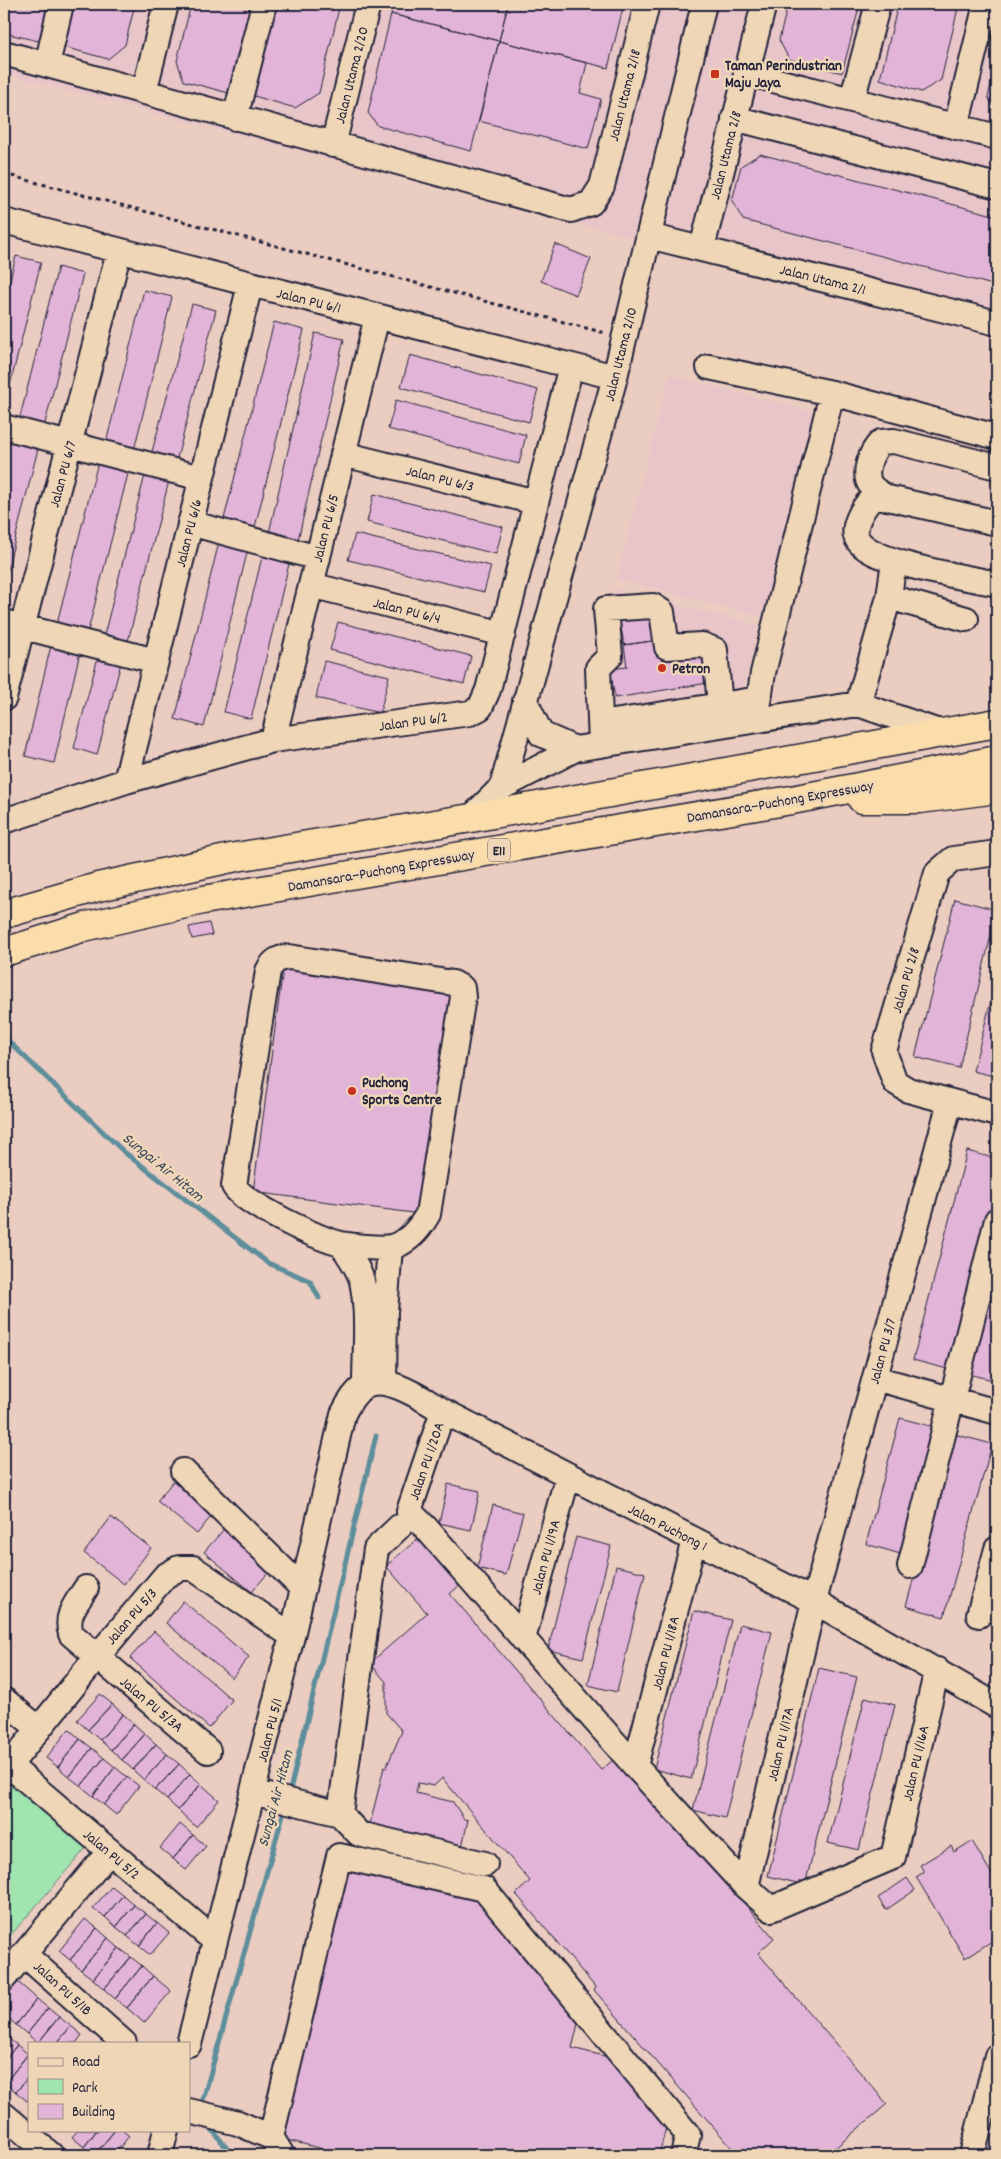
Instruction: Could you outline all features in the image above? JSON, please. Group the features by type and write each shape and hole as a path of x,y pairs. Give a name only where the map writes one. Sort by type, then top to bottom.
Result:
{"highway":[{"path":"4,914 98,887 236,857 471,818 945,734 997,723"},
{"name":"Damansara–Puchong Expressway","path":"4,952 88,926 203,900 797,799 997,760"},
{"path":"797,799 920,799 997,790"}],"street":[{"path":"46,65 61,4"},
{"path":"144,92 166,4"},
{"path":"235,118 264,4"},
{"name":"Jalan Utama 2/20","path":"333,145 368,4"},
{"name":"Jalan Utama 2/18","path":"333,145 571,210 591,203 602,186 647,4"},
{"name":"Jalan Utama 2/10","path":"502,787 615,377 704,4"},
{"name":"Jalan Utama 2/8","path":"702,248 764,4"},
{"path":"852,100 878,4"},
{"path":"956,127 986,4"},
{"path":"4,53 333,145"},
{"path":"746,72 997,137"},
{"path":"734,118 997,186"},
{"name":"Jalan PU 6/1","path":"4,221 615,377"},
{"name":"Jalan Utama 2/1","path":"649,236 997,324"},
{"name":"Jalan PU 6/7","path":"4,698 13,624 70,444 119,251"},
{"name":"Jalan PU 6/6","path":"126,781 250,285"},
{"name":"Jalan PU 6/5","path":"273,740 377,317"},
{"name":"Jalan PU 6/2","path":"4,821 126,781 273,740 476,711 485,699 571,366"},
{"path":"709,367 832,393 997,437"},
{"path":"757,710 763,673 832,393"},
{"path":"4,427 202,478"},
{"path":"888,498 871,487 867,478 872,457 881,442 894,441 997,467"},
{"name":"Jalan PU 6/3","path":"343,454 536,502"},
{"path":"997,524 888,498 872,498 863,508 858,522 857,535 859,543 875,554 894,561 997,584"},
{"path":"190,523 318,558"},
{"path":"858,704 889,597 894,561"},
{"name":"Jalan PU 6/4","path":"311,585 502,634"},
{"path":"889,597 966,619"},
{"path":"601,735 598,668 610,656 606,609 653,606 662,612 667,647 702,645 715,650 720,706"},
{"path":"13,624 156,661"},
{"path":"525,701 541,734 575,749"},
{"path":"601,735 757,710 858,704 945,734"},
{"path":"471,818 502,787 601,735 720,706 757,710"},
{"name":"Jalan PU 2/8","path":"950,1102 908,1090 895,1082 884,1051 937,873 953,859 997,852"},
{"path":"289,956 443,981 453,983 462,988 463,997 428,1214 421,1226 409,1238 390,1247 341,1244 254,1205 238,1193 234,1186 268,971 272,963 279,958 289,956"},
{"path":"950,1102 997,1114"},
{"name":"Jalan PU 3/7","path":"814,1601 950,1102"},
{"path":"910,1566 950,1400 997,1220"},
{"path":"341,1244 356,1266 362,1280 374,1384"},
{"path":"374,1384 385,1311 390,1247"},
{"path":"874,1378 997,1412"},
{"name":"Jalan Puchong 1","path":"374,1384 400,1387 443,1411 814,1601 997,1706"},
{"name":"Jalan PU 5/1","path":"190,2042 216,1941 262,1794 292,1636 343,1414 353,1396 374,1384"},
{"name":"Jalan PU 1/20A","path":"404,1519 443,1411"},
{"path":"183,1471 303,1589"},
{"name":"Jalan PU 1/19A","path":"523,1639 568,1475"},
{"path":"329,1811 376,1549 404,1519 426,1528 635,1766 746,1887"},
{"name":"Jalan PU 1/18A","path":"635,1766 694,1540"},
{"path":"980,1615 997,1548"},
{"name":"Jalan PU 5/3","path":"7,1769 165,1576 178,1568 193,1568 292,1636"},
{"name":"Jalan PU 5/3A","path":"86,1588 70,1613 68,1624 71,1634 96,1658 208,1752"},
{"name":"Jalan PU 1/17A","path":"746,1887 814,1601"},
{"name":"Jalan PU 1/16A","path":"746,1887 771,1909 893,1857 937,1670"},
{"path":"4,1700 39,1729"},
{"name":"Jalan PU 5/2","path":"7,1769 216,1941"},
{"path":"262,1794 329,1811 360,1834 485,1864"},
{"path":"4,1978 109,1852"},
{"path":"190,2111 238,2123 277,2146 340,1856 484,1889 688,2135 683,2155"},
{"name":"Jalan PU 5/1B","path":"24,1954 123,2042"},
{"path":"972,2155 997,2056"},
{"path":"4,2115 51,2155"},
{"path":"160,2155 166,2132"}],"path":[{"path":"4,174 625,338"}],"shaded area":[{"path":"4,4 997,4 997,332 4,74"},
{"path":"669,375 821,414 769,618 617,579"},
{"path":"612,589 758,625 743,692 586,713"}],"green space":[{"path":"4,1779 86,1848 4,1943"}],"building":[{"path":"4,4 57,4 47,43 4,33"},
{"path":"70,4 135,4 125,45 108,59 60,46"},
{"path":"191,4 258,4 236,95 184,81 177,61"},
{"path":"270,4 340,4 319,93 295,108 247,94"},
{"path":"394,4 508,4 499,41 391,14"},
{"path":"508,4 624,4 608,68 499,41"},
{"path":"788,4 860,4 842,73 789,59 779,40"},
{"path":"898,4 959,4 941,80 921,92 880,79"},
{"path":"391,14 499,41 471,151 378,126 368,113"},
{"path":"499,41 587,63 580,93 601,99 588,149 479,121"},
{"path":"997,59 997,113 988,97"},
{"path":"760,154 997,216 997,286 743,220 732,201 741,166"},
{"path":"555,244 591,259 576,295 541,281"},
{"path":"16,256 41,262 4,409 4,303"},
{"path":"58,267 83,274 43,431 18,425"},
{"path":"144,290 172,297 133,454 105,447"},
{"path":"192,304 216,310 175,466 150,459"},
{"path":"274,322 304,330 255,527 224,519"},
{"path":"315,333 344,339 298,540 269,533"},
{"path":"410,355 538,390 529,422 401,387"},
{"path":"396,400 526,435 519,464 388,429"},
{"path":"11,433 40,441 4,583 4,460"},
{"path":"99,458 130,466 86,639 55,631"},
{"path":"146,471 170,477 127,645 103,639"},
{"path":"374,494 503,527 496,554 367,522"},
{"path":"355,534 491,566 484,592 348,560"},
{"path":"220,538 249,545 204,727 175,719"},
{"path":"264,549 291,556 251,719 224,712"},
{"path":"654,611 659,640 624,645 619,616"},
{"path":"338,622 471,656 464,684 330,650"},
{"name":"Petron","path":"659,640 662,661 704,655 708,683 615,698 610,669 627,667 624,645"},
{"path":"52,641 81,648 54,763 25,756"},
{"path":"99,653 122,659 97,755 74,748"},
{"path":"324,661 389,676 380,713 316,698"},
{"path":"955,899 997,910 959,1068 915,1057"},
{"path":"209,923 212,935 192,939 189,927"},
{"name":"Puchong Sports Centre","path":"283,969 451,991 421,1214 253,1192"},
{"path":"997,977 997,1077 973,1071"},
{"path":"967,1151 997,1159 997,1206 955,1371 913,1360"},
{"path":"997,1266 997,1381 969,1374"},
{"path":"900,1418 938,1428 904,1555 866,1544"},
{"path":"954,1434 992,1444 944,1617 906,1606"},
{"path":"174,1480 213,1514 197,1534 157,1501"},
{"path":"448,1484 480,1491 471,1530 439,1523"},
{"path":"493,1505 523,1513 506,1575 477,1568"},
{"path":"111,1517 151,1548 124,1584 84,1553"},
{"path":"224,1529 272,1568 252,1592 204,1552"},
{"path":"421,1536 462,1583 450,1594 601,1770 618,1756 774,1938 758,1953 887,2104 827,2155 738,2155 594,1990 596,1988 516,1894 530,1881 442,1778 434,1786 418,1783 416,1793 453,1802 464,1819 468,1820 462,1847 369,1828 384,1767 386,1768 402,1731 386,1713 386,1682 370,1663 427,1613 386,1566"},
{"path":"576,1537 611,1546 583,1658 548,1650"},
{"path":"616,1566 645,1573 617,1692 588,1685"},
{"path":"183,1601 249,1657 232,1678 166,1623"},
{"path":"694,1611 731,1620 691,1779 654,1769"},
{"path":"740,1624 772,1632 725,1818 693,1810"},
{"path":"154,1631 232,1700 209,1728 130,1658"},
{"path":"819,1668 857,1677 805,1885 768,1876"},
{"path":"100,1694 112,1704 88,1730 77,1720"},
{"path":"865,1697 895,1705 859,1850 828,1843"},
{"path":"112,1704 123,1714 100,1740 88,1730"},
{"path":"123,1714 134,1724 111,1750 100,1740"},
{"path":"134,1724 145,1734 122,1760 111,1750"},
{"path":"69,1729 80,1739 58,1767 46,1758"},
{"path":"145,1734 156,1744 133,1770 122,1760"},
{"path":"80,1739 92,1748 69,1777 58,1767"},
{"path":"156,1744 167,1754 144,1780 133,1770"},
{"path":"92,1748 104,1758 81,1786 69,1777"},
{"path":"167,1754 179,1764 155,1790 144,1780"},
{"path":"104,1758 115,1767 93,1796 81,1786"},
{"path":"179,1764 190,1774 167,1800 155,1790"},
{"path":"115,1767 127,1777 104,1805 93,1796"},
{"path":"190,1774 201,1784 178,1810 167,1800"},
{"path":"127,1777 139,1786 116,1815 104,1805"},
{"path":"201,1784 219,1800 196,1827 178,1810"},
{"path":"180,1824 193,1835 173,1859 160,1848"},
{"path":"193,1835 206,1846 186,1870 173,1859"},
{"path":"972,1841 997,1883 997,1938 965,1958 916,1877 924,1872 920,1865 951,1846 954,1852"},
{"path":"349,1867 477,1899 580,2016 572,2048 616,2059 668,2120 659,2155 347,2155 279,2138"},
{"path":"907,1878 915,1890 886,1910 878,1898"},
{"path":"112,1886 123,1895 105,1917 93,1908"},
{"path":"123,1895 134,1905 116,1927 105,1917"},
{"path":"134,1905 146,1914 127,1936 116,1927"},
{"path":"146,1914 157,1923 139,1946 127,1936"},
{"path":"85,1919 97,1928 70,1960 59,1951"},
{"path":"157,1923 169,1933 150,1955 139,1946"},
{"path":"97,1928 108,1938 81,1970 70,1960"},
{"path":"108,1938 119,1948 93,1979 81,1970"},
{"path":"119,1948 131,1957 104,1989 93,1979"},
{"path":"131,1957 142,1966 115,1999 104,1989"},
{"path":"142,1966 153,1976 127,2008 115,1999"},
{"path":"153,1976 171,1991 144,2023 127,2008"},
{"path":"18,1982 37,1999 16,2025 4,2014 4,1999"},
{"path":"37,1999 48,2008 27,2034 16,2025"},
{"path":"48,2008 59,2017 39,2042 27,2034"},
{"path":"59,2017 71,2026 58,2042 39,2042"},
{"path":"71,2026 82,2035 77,2042 58,2042"},
{"path":"5,2036 17,2045 4,2061 4,2038"},
{"path":"17,2045 28,2054 5,2083 4,2061"},
{"path":"28,2054 28,2077 16,2092 5,2083"},
{"path":"28,2077 28,2100 16,2092"},
{"path":"76,2132 95,2132 84,2147 72,2137"},
{"path":"95,2132 113,2132 94,2155 84,2147"},
{"path":"113,2132 124,2132 129,2136 114,2155 95,2155"}],"waterway":[{"name":"Sungai Air Hitam","path":"4,1037 124,1152 268,1263 310,1281 319,1298"},
{"name":"Sungai Air Hitam","path":"289,1794 376,1436"},
{"name":"Sungai Air Hitam","path":"201,2107 285,1807"},
{"name":"Sungai Air Hitam","path":"208,2124 232,2155"}],"place":[{"name":"Taman Perindustrian Maju Jaya","path":"715,74"},
{"name":"Petron","path":"662,668"},
{"name":"Puchong Sports Centre","path":"352,1091"}]}
